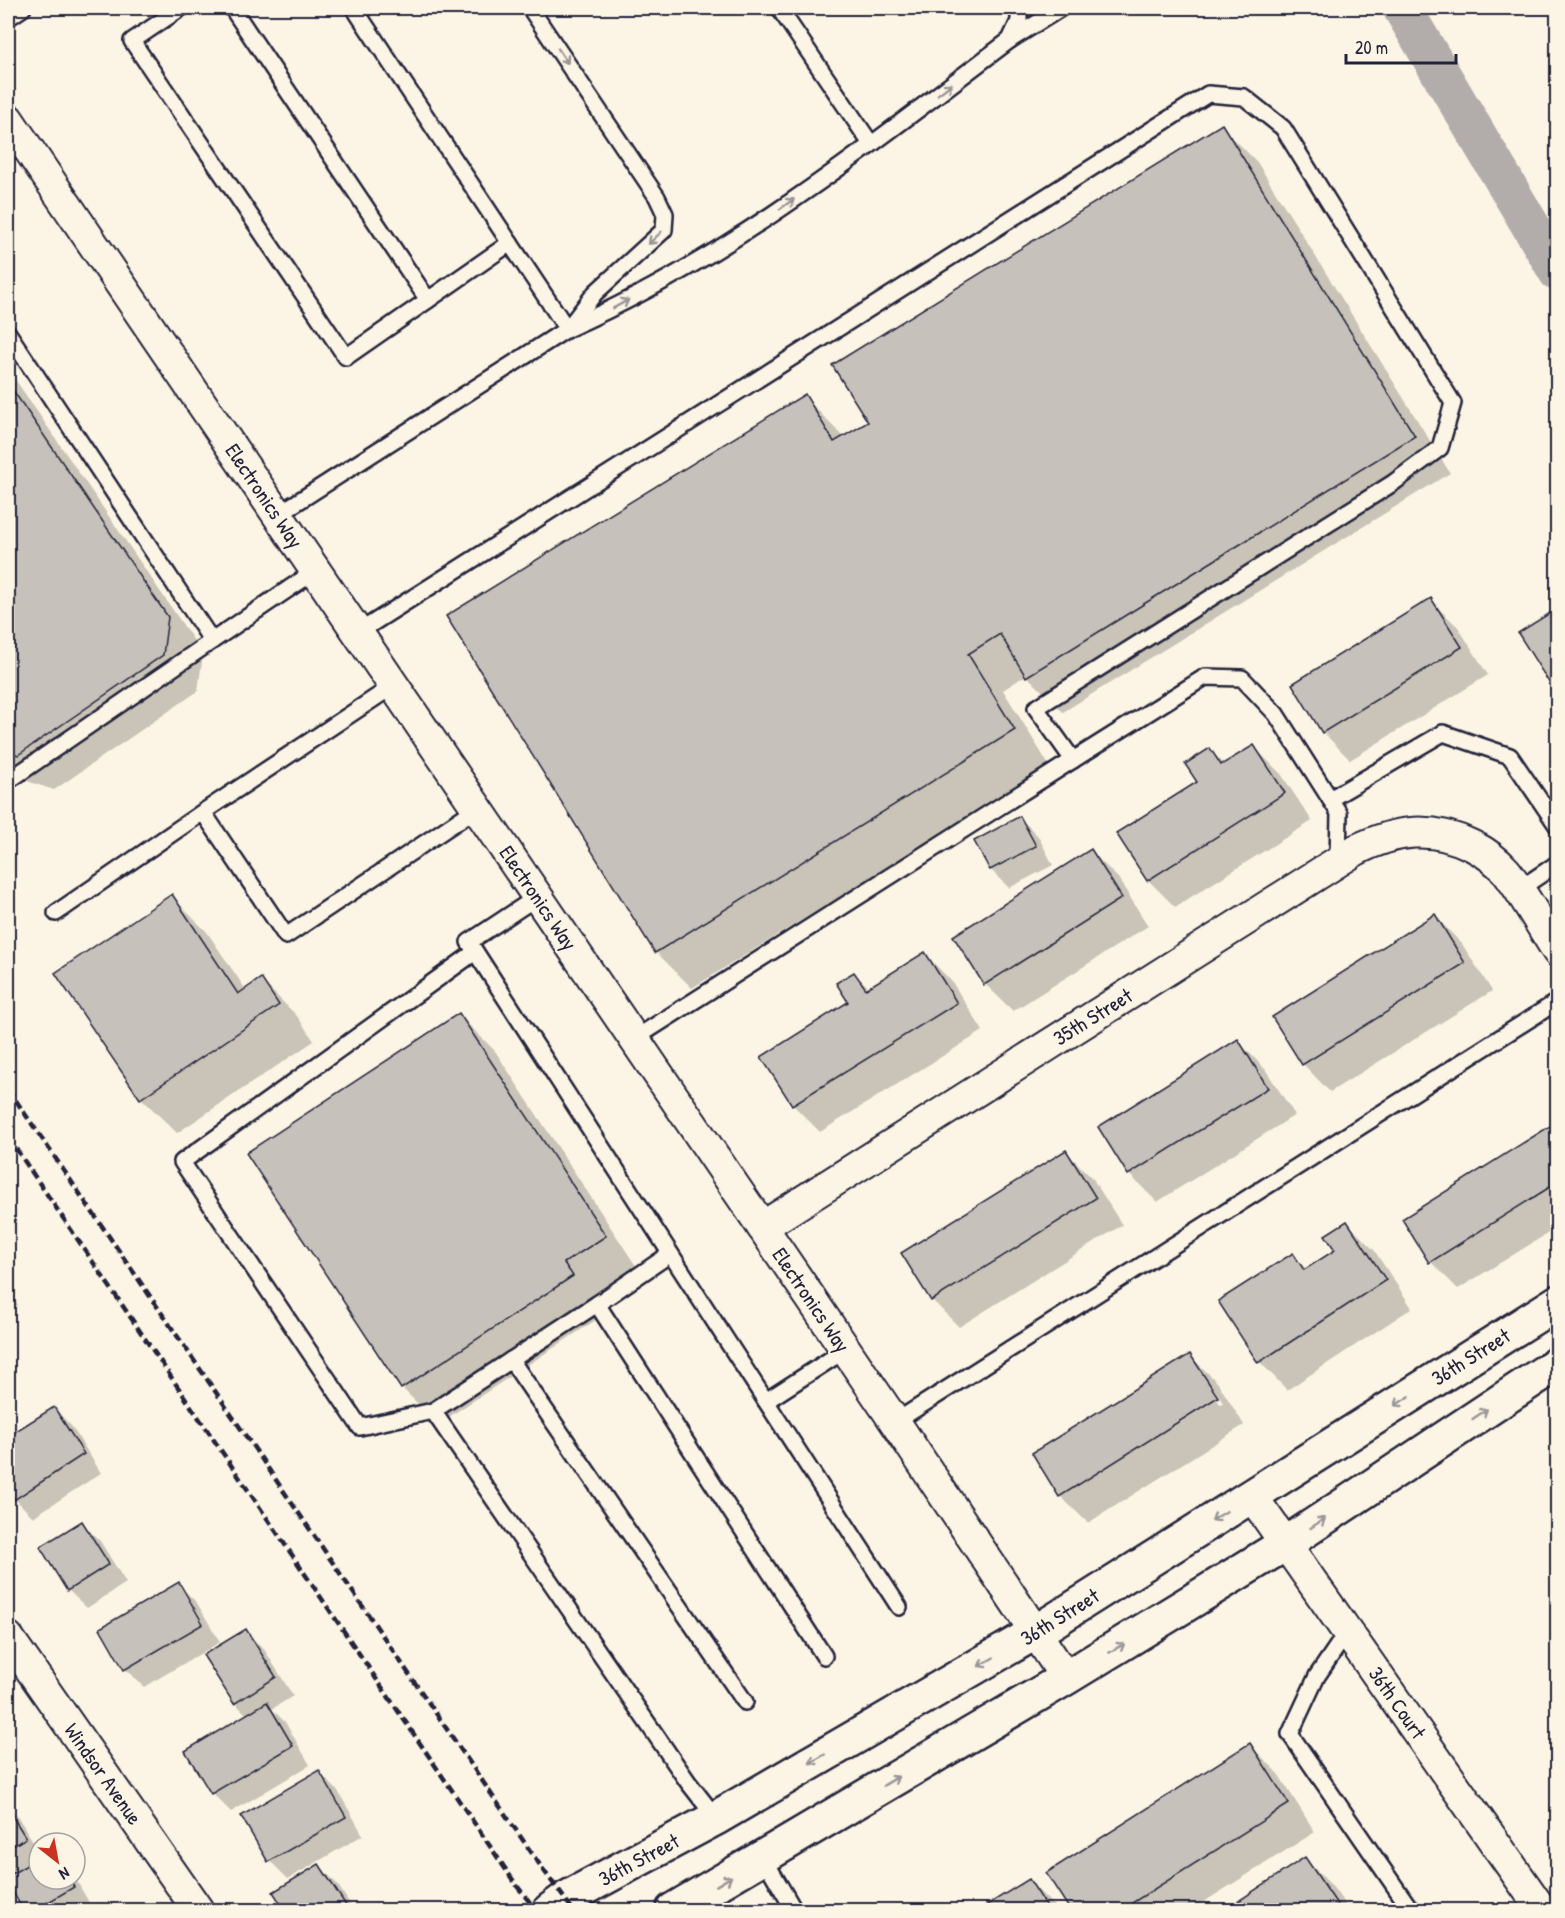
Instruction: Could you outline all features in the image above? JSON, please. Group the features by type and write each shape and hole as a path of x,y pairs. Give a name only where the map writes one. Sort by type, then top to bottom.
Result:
{"street":[{"name":"Electronics Way","path":"8,119 895,1422 1066,1678"},
{"name":"35th Street","path":"762,1227 1338,861 1379,838 1406,832 1433,832 1460,839 1484,852 1505,870 1557,952"},
{"name":"36th Street","path":"550,1911 565,1899 716,1818 1036,1632 1557,1302"},
{"path":"673,1911 1066,1678 1285,1544 1557,1363"},
{"name":"36th Court","path":"1252,1496 1542,1911"},
{"name":"Windsor Avenue","path":"8,1637 18,1673 198,1911"}],"lane":[{"path":"8,18 23,8"},
{"path":"181,8 132,40 346,357 510,243"},
{"path":"232,8 428,300"},
{"path":"354,8 567,329"},
{"path":"530,8 657,197 665,213 664,230 596,293 567,329"},
{"path":"778,8 871,144"},
{"path":"1010,40 1019,21 1019,8"},
{"path":"278,515 567,329 610,310 763,221 1010,40 1061,8"},
{"path":"357,633 1208,94 1244,97 1283,128 1453,403 1440,448 1412,469 1364,502 1036,708 1073,760"},
{"path":"8,333 212,640"},
{"path":"8,782 315,571"},
{"path":"634,1039 1205,677 1242,678 1276,714 1339,813 1338,861"},
{"path":"56,913 393,686"},
{"path":"1330,798 1443,734 1510,756 1557,827"},
{"path":"203,812 286,936 477,808"},
{"path":"1518,890 1557,863"},
{"path":"537,897 469,942 899,1607"},
{"path":"475,952 182,1162 360,1427 434,1411 670,1254"},
{"path":"895,1422 1557,1001"},
{"path":"597,1304 824,1656"},
{"path":"766,1401 845,1350"},
{"path":"511,1360 745,1702"},
{"path":"434,1411 688,1782 716,1818"},
{"path":"1347,1632 1317,1677 1290,1734 1412,1911"},
{"path":"763,1857 794,1911"}],"building":[{"path":"1222,124 1415,436 1026,677 1000,634 968,654 1015,730 655,953 446,616 805,394 834,442 868,422 832,365"},
{"path":"8,383 168,617 163,655 18,755 8,751"},
{"path":"1431,598 1462,647 1322,733 1292,684"},
{"path":"1558,608 1558,697 1518,633"},
{"path":"1254,745 1285,793 1147,881 1116,833 1197,782 1185,764 1210,748 1221,765"},
{"path":"1020,816 1036,846 990,870 974,841"},
{"path":"1091,849 1122,898 984,985 953,936"},
{"path":"172,894 238,994 261,978 279,1005 140,1099 55,973"},
{"path":"1435,914 1465,963 1302,1065 1272,1017"},
{"path":"925,952 957,1003 792,1105 761,1057 848,1002 836,983 854,972 866,989"},
{"path":"459,1013 606,1236 564,1263 573,1276 401,1389 246,1153"},
{"path":"1238,1039 1268,1088 1128,1175 1098,1127"},
{"path":"1558,1121 1558,1182 1429,1263 1402,1219"},
{"path":"1066,1150 1096,1198 931,1301 901,1253"},
{"path":"1347,1221 1386,1280 1258,1363 1218,1301 1293,1253 1304,1270 1335,1250 1325,1235"},
{"path":"1190,1354 1218,1397 1059,1497 1032,1453"},
{"path":"54,1407 84,1454 14,1500 8,1490 8,1436"},
{"path":"82,1521 109,1564 67,1591 40,1547"},
{"path":"179,1582 203,1624 124,1670 100,1628"},
{"path":"246,1629 276,1677 234,1704 203,1655"},
{"path":"267,1702 293,1746 211,1794 185,1751"},
{"path":"1250,1743 1289,1804 1121,1910 1070,1910 1046,1873"},
{"path":"319,1770 346,1817 268,1862 241,1816"},
{"path":"8,1809 26,1838 8,1849"},
{"path":"1305,1857 1341,1910 1225,1910"},
{"path":"319,1864 349,1910 285,1910 273,1892"},
{"path":"27,1865 27,1891 67,1891 35,1910 23,1910 8,1883 8,1876"},
{"path":"1029,1879 1049,1910 979,1910"}],"waterway":[{"path":"1402,8 1558,272"}],"railway":[{"path":"8,1089 573,1910"},
{"path":"8,1137 517,1886 536,1910"}]}
